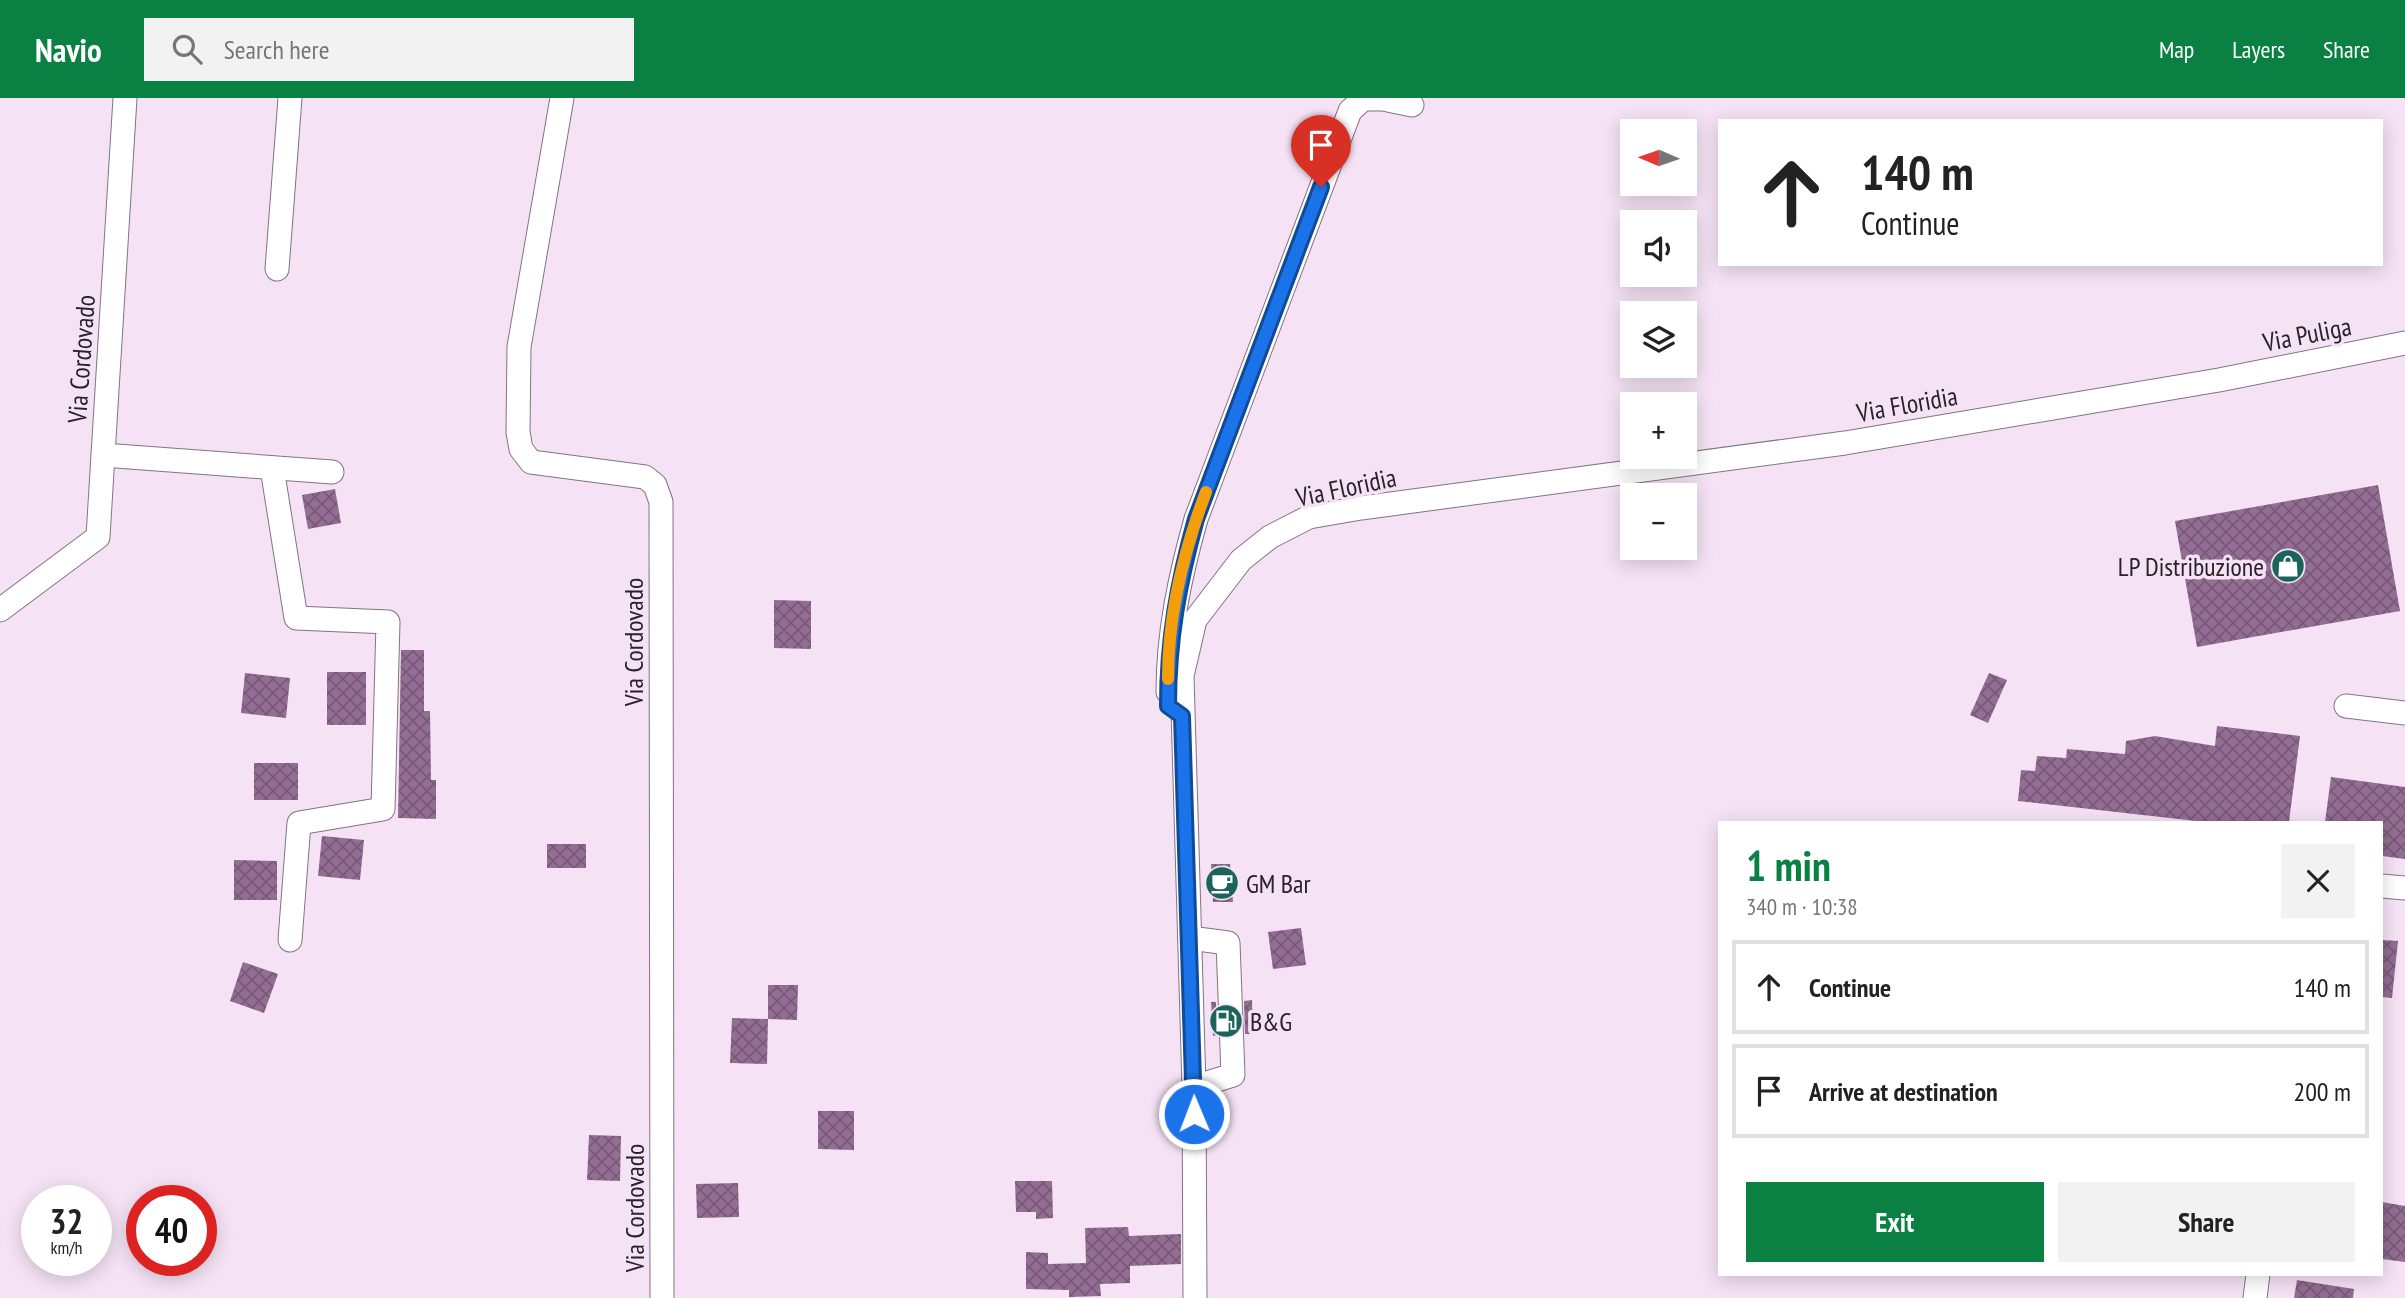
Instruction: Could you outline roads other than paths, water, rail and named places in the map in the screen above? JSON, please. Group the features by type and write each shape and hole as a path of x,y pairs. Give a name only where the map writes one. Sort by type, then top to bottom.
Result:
{"street":[{"name":"Via Cordovado","path":"125,98 103,455 332,472"},
{"path":"277,269 290,98"},
{"name":"Via Cordovado","path":"562,98 519,347 518,432 521,449 531,462 645,477 655,485 661,502 662,1298"},
{"path":"1182,716 1168,706 1168,650 1182,566 1205,493 1350,111 1363,99 1383,99 1412,105"},
{"name":"Via Puliga","path":"2219,380 2405,343"},
{"name":"Via Floridia","path":"1195,1298 1194,1087 1182,676 1195,620 1241,560 1270,537 1309,517 1845,443 2219,380"},
{"path":"0,610 98,537 103,455"},
{"path":"272,468 296,618 388,622 383,809 299,822 290,940"},
{"path":"2346,706 2405,713"},
{"path":"2383,886 2405,888"},
{"path":"1190,938 1228,943 1233,1075 1194,1087"},
{"path":"2255,1298 2258,1276"}],"place":[{"name":"LP Distribuzione","path":"2288,566"},
{"name":"GM Bar","path":"1222,883"},
{"name":"B&G","path":"1226,1021"}]}
